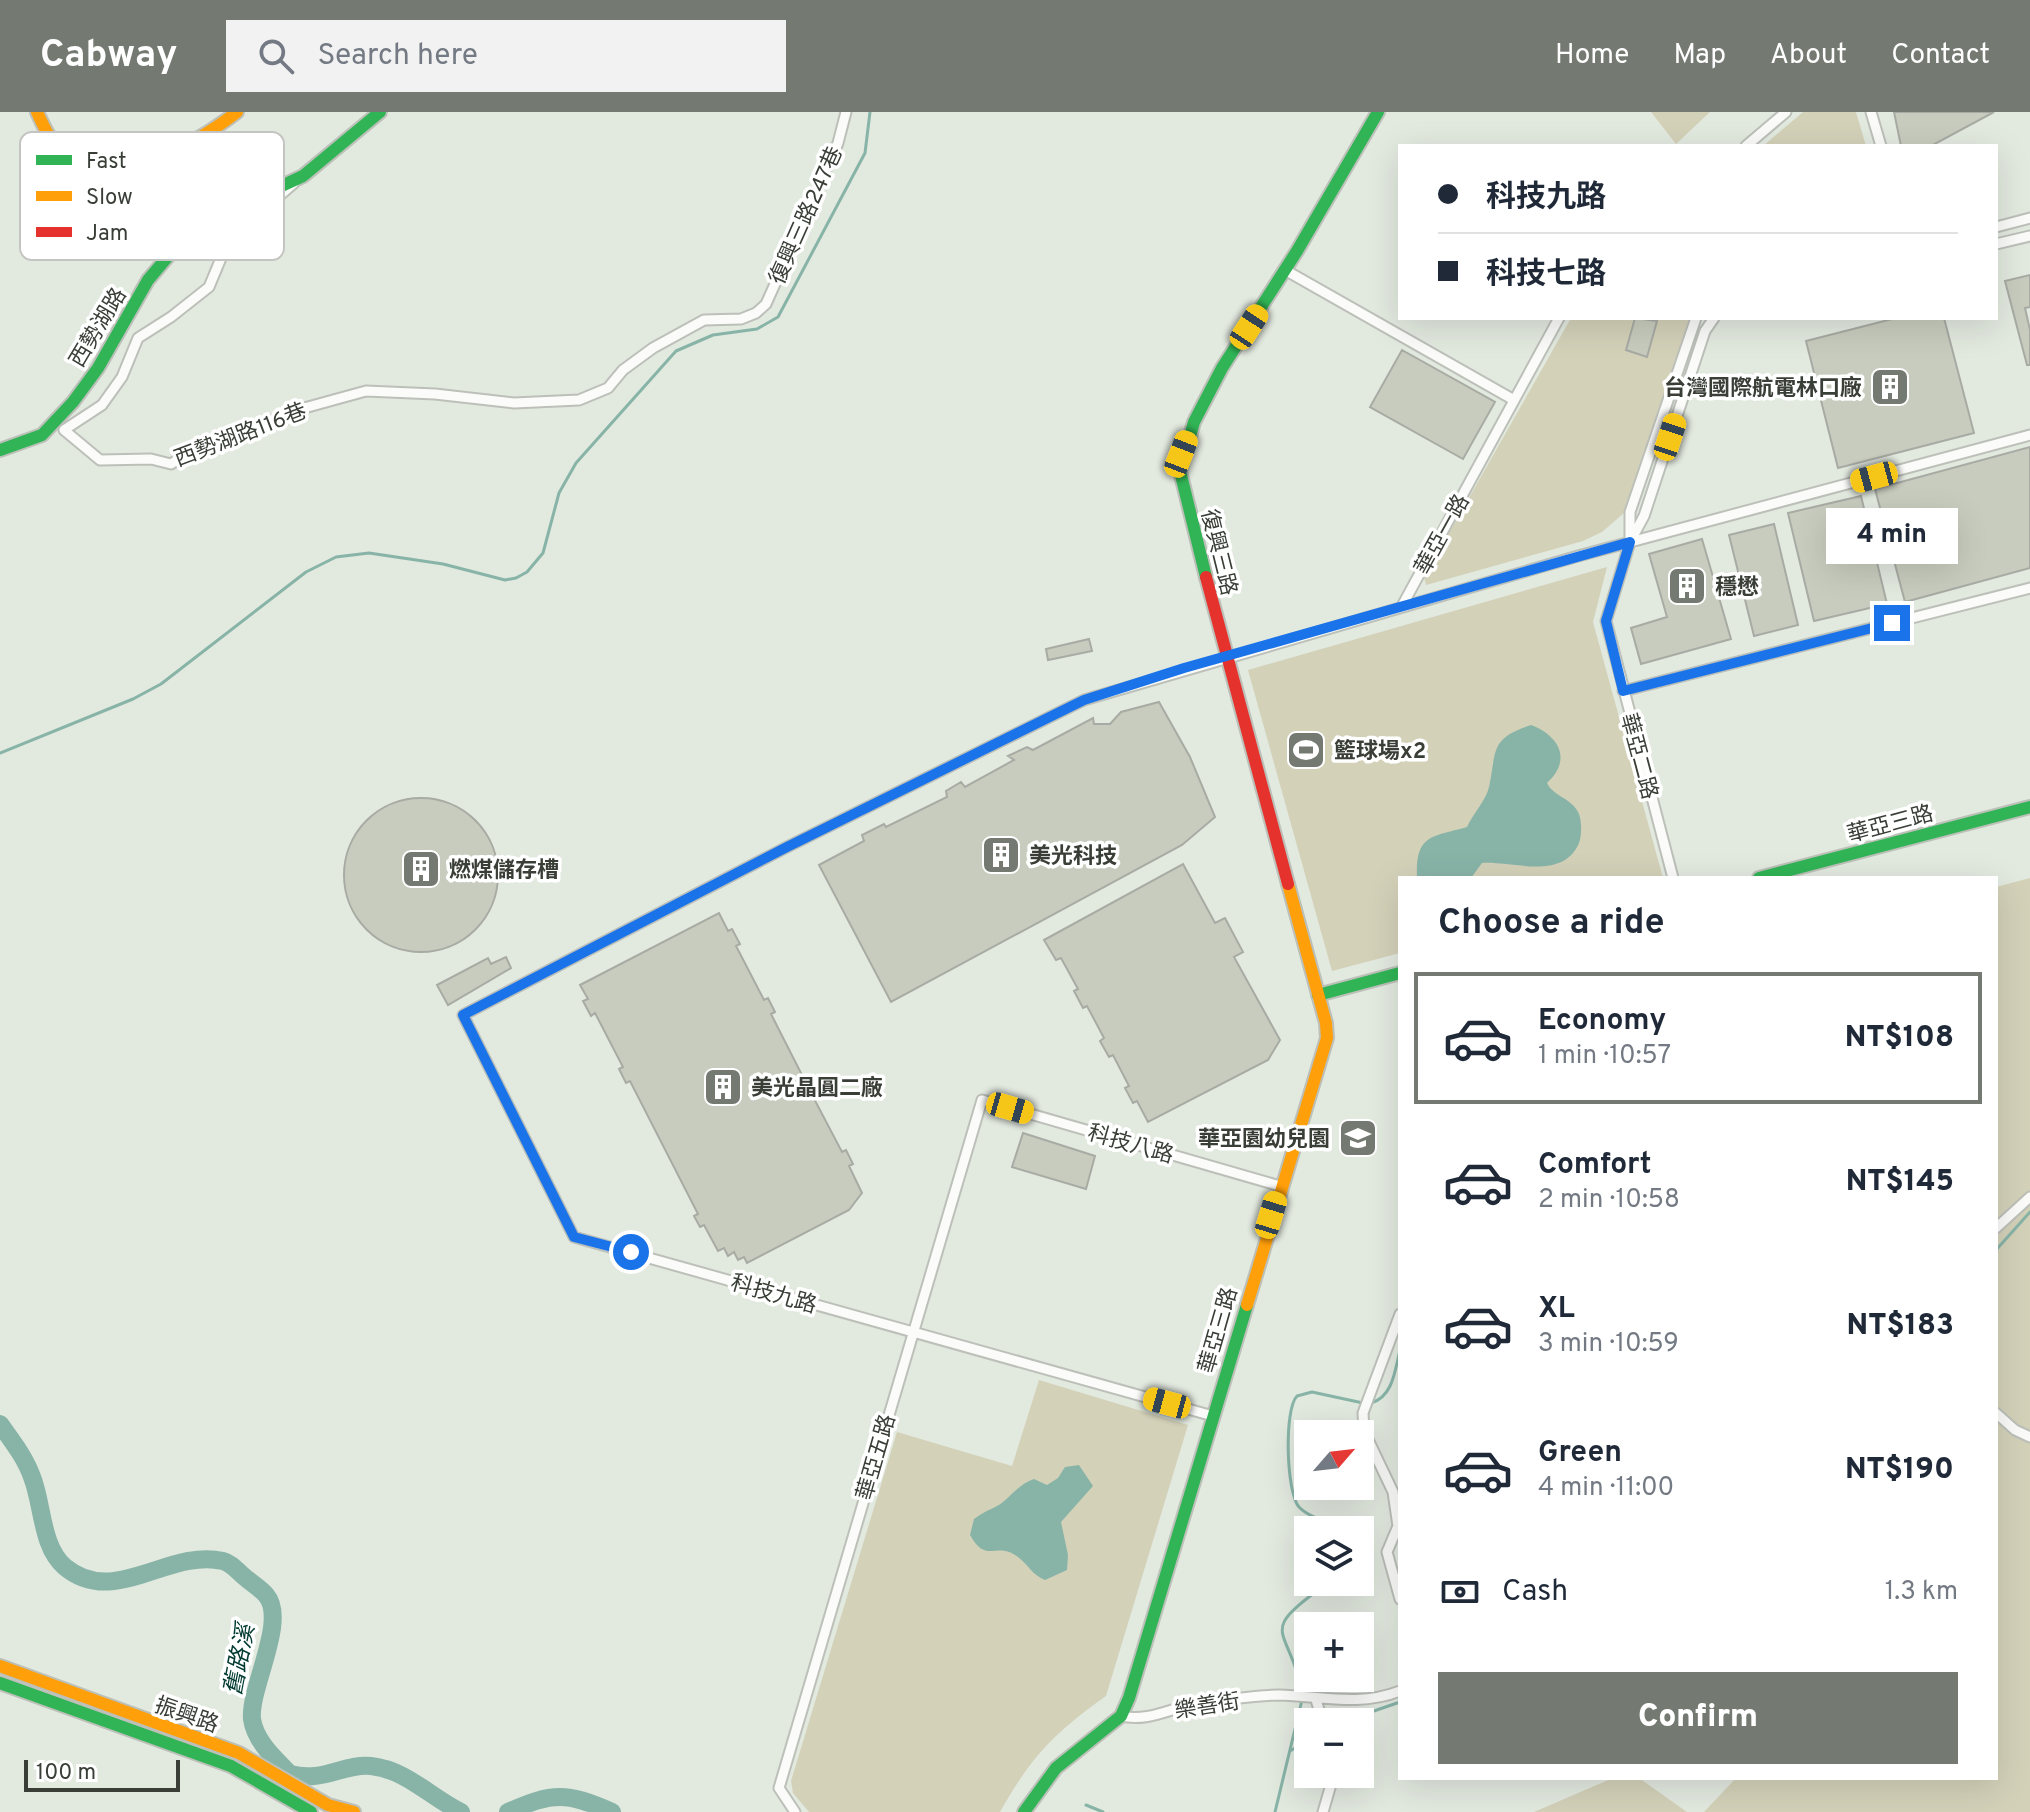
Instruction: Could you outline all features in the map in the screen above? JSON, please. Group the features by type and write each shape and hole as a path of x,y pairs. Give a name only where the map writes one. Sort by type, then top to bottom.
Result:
{"street":[{"path":"37,112 47,132"},
{"path":"209,132 237,112"},
{"name":"西勢湖路","path":"284,185 303,176 380,112"},
{"name":"復興三路247巷","path":"756,313 766,304 838,143 846,112"},
{"name":"復興三路","path":"1318,995 1226,657 1180,471 1181,454 1192,426 1238,344 1378,112"},
{"path":"1748,144 1786,112"},
{"path":"1871,112 1880,144"},
{"name":"西勢湖路116巷","path":"284,192 303,176"},
{"path":"1998,226 2030,218"},
{"path":"1998,244 2030,236"},
{"name":"西勢湖路","path":"0,450 42,435 73,402 98,368 148,280 165,260"},
{"name":"西勢湖路116巷","path":"220,260 209,287 138,338 122,377 102,405 64,430 100,460 151,459 171,464 197,447 258,428 286,413 366,391 435,394 514,403 579,400 608,388 623,370 653,348 704,320 741,319 756,313"},
{"path":"1285,270 1514,400"},
{"name":"華亞一路","path":"1402,606 1558,320"},
{"name":"華亞二路","path":"1630,542 1630,512 1695,320"},
{"name":"華亞二路","path":"1672,876 1606,621 1630,542 1644,516 1705,331 1713,320"},
{"path":"1226,657 1578,556 2030,435"},
{"path":"1623,691 2030,588"},
{"name":"科技九路","path":"1213,1416 574,1237 463,1015 787,847 1084,700 1226,657"},
{"name":"華亞三路","path":"1767,876 2030,807"},
{"path":"1318,995 1398,974"},
{"name":"華亞三路","path":"1121,1716 1327,1038 1318,995"},
{"name":"科技八路","path":"982,1100 1280,1186"},
{"name":"華亞五路","path":"795,1812 779,1788 911,1332 982,1100"},
{"path":"1998,1226 2030,1197"},
{"path":"1398,1319 1363,1413 1364,1431 1393,1492 1398,1526 1387,1552 1398,1592"},
{"path":"1998,1415 2015,1430 2030,1437"},
{"name":"振興路","path":"0,1666 239,1753 328,1805 354,1812"},
{"name":"振興路","path":"0,1683 231,1766 311,1812"},
{"path":"1317,1708 1313,1700 1355,1701 1382,1698 1398,1692"},
{"name":"樂善街","path":"1121,1716 1136,1719 1200,1703 1279,1695 1313,1700"},
{"path":"1024,1812 1056,1768 1121,1716"},
{"path":"1323,1812 1330,1788"}],"shaded area":[{"path":"1651,112 1710,112 1676,144"},
{"path":"1803,112 1856,112 1865,144 1765,144"},
{"path":"1570,320 1690,320 1624,513 1602,532 1583,541 1426,585 1424,577"},
{"path":"1607,567 1593,622 1662,876 1398,876 1398,954 1332,971 1248,670"},
{"path":"2030,878 2030,1812 1704,1812 1734,1780 1998,1780 1998,886"},
{"path":"1039,1380 1188,1425 1106,1696 1045,1747 1022,1776 1000,1812 809,1812 793,1793 791,1781 897,1432 1012,1466"},
{"path":"1608,1780 1642,1780 1687,1812 1534,1812"}],"water":[{"path":"1531,725 1549,735 1559,750 1559,766 1547,783 1575,807 1579,815 1580,840 1572,855 1549,866 1482,863 1472,876 1417,876 1419,853 1428,840 1467,827 1487,792 1497,747 1517,730"},
{"path":"1079,1465 1093,1486 1061,1522 1068,1555 1067,1570 1045,1580 1015,1555 1002,1550 986,1551 976,1544 970,1535 974,1519 1002,1503 1027,1482 1034,1479 1047,1485 1058,1478 1065,1467"}],"building":[{"path":"1894,112 1994,112 1935,144 1901,144"},
{"path":"2030,275 2030,307 2025,308 2030,330 2030,365 2027,365 2005,281"},
{"path":"1634,320 1657,321 1647,357 1626,350"},
{"name":"台灣國際航電林口廠","path":"1888,320 1945,320 1974,433 1838,468 1806,341"},
{"path":"1402,350 1495,402 1463,459 1370,407"},
{"path":"2030,447 2030,568 1905,602 1875,489"},
{"path":"1861,496 1887,604 1814,621 1788,513"},
{"name":"穩懋","path":"1774,524 1798,625 1754,636 1729,535"},
{"name":"穩懋","path":"1702,539 1731,639 1641,664 1631,628 1667,617 1649,554"},
{"path":"1089,639 1092,651 1048,660 1046,649"},
{"name":"美光科技","path":"1159,702 1190,757 1215,817 1182,845 891,1002 819,865 864,841 862,835 884,824 886,827 947,797 946,791 961,782 965,787 1014,760 1008,756 1027,747 1033,750 1093,718 1094,724 1110,724 1121,712"},
{"name":"燃煤儲存槽","path":"421,798 450,804 475,821 492,846 498,875 492,904 475,929 450,946 421,952 392,946 367,929 350,904 344,875 350,846 367,821 392,804"},
{"name":"美光科技","path":"1183,864 1215,923 1225,918 1243,952 1234,957 1280,1040 1268,1060 1148,1122 1137,1101 1133,1103 1125,1088 1129,1086 1113,1055 1109,1057 1100,1041 1104,1038 1087,1006 1083,1008 1074,991 1078,989 1061,958 1056,960 1044,940"},
{"name":"美光晶圓二廠","path":"719,913 728,931 732,929 740,944 736,946 764,1000 768,998 775,1012 771,1014 804,1079 808,1077 815,1091 811,1093 842,1152 846,1150 853,1164 849,1166 862,1193 849,1210 747,1263 744,1257 738,1260 734,1252 728,1256 724,1248 718,1251 704,1225 700,1227 694,1216 698,1214 630,1081 626,1083 619,1069 623,1067 595,1013 591,1016 583,1001 588,999 580,985"},
{"path":"506,957 511,968 448,1005 437,985 488,958 491,964"},
{"path":"1023,1133 1095,1156 1086,1189 1012,1167"}],"waterway":[{"path":"0,753 133,699 161,684 306,572 336,557 369,553 443,564 505,580 527,572 543,553 559,493 576,463 676,351 713,335 757,329 778,317 865,153 870,112"},
{"path":"1998,1248 2030,1212"},
{"path":"1371,1403 1389,1389 1398,1358"},
{"path":"1313,1516 1299,1507 1291,1485 1288,1433 1293,1404 1297,1396 1312,1392 1363,1403"},
{"name":"舊路溪","path":"0,1424 29,1470 51,1548 65,1567 84,1578 103,1582 122,1580 182,1562 203,1559 223,1561 266,1595 272,1606 273,1621 252,1719 261,1742 290,1774 313,1776 371,1766 407,1778 461,1812"},
{"path":"1294,1664 1282,1631 1284,1622 1310,1596"},
{"path":"1275,1812 1302,1700"},
{"path":"1374,1711 1398,1703"},
{"path":"1290,1751 1294,1749"},
{"name":"舊路溪","path":"508,1812 537,1801 560,1797 583,1801 612,1812"},
{"path":"1086,1805 1103,1812"}],"traffic: fast":[{"path":"284,185 303,176 380,112"},
{"path":"1206,577 1180,471 1194,422 1222,368 1297,251 1378,112"},
{"path":"0,450 42,435 73,402 98,368 148,280 165,260"},
{"path":"1767,876 2030,807"},
{"path":"1318,995 1398,974"},
{"path":"1024,1812 1056,1768 1121,1716 1129,1698 1247,1305"},
{"path":"0,1683 231,1766 311,1812"}],"traffic: slow":[{"path":"37,112 47,132"},
{"path":"209,132 237,112"},
{"path":"1247,1305 1327,1038 1326,1023 1288,884"},
{"path":"0,1666 239,1753 328,1805 354,1812"}],"traffic: jam":[{"path":"1206,577 1288,884"}],"place":[{"name":"台灣國際航電林口廠","path":"1890,387"},
{"name":"穩懋","path":"1687,586"},
{"name":"籃球場x2","path":"1306,750"},
{"name":"美光科技","path":"1001,855"},
{"name":"燃煤儲存槽","path":"421,869"},
{"name":"美光晶圓二廠","path":"723,1087"},
{"name":"華亞園幼兒園","path":"1358,1138"}],"route":[{"path":"631,1252 574,1237 463,1015 787,847 1084,700 1184,668 1630,542 1606,621 1623,691 1892,623"}]}
